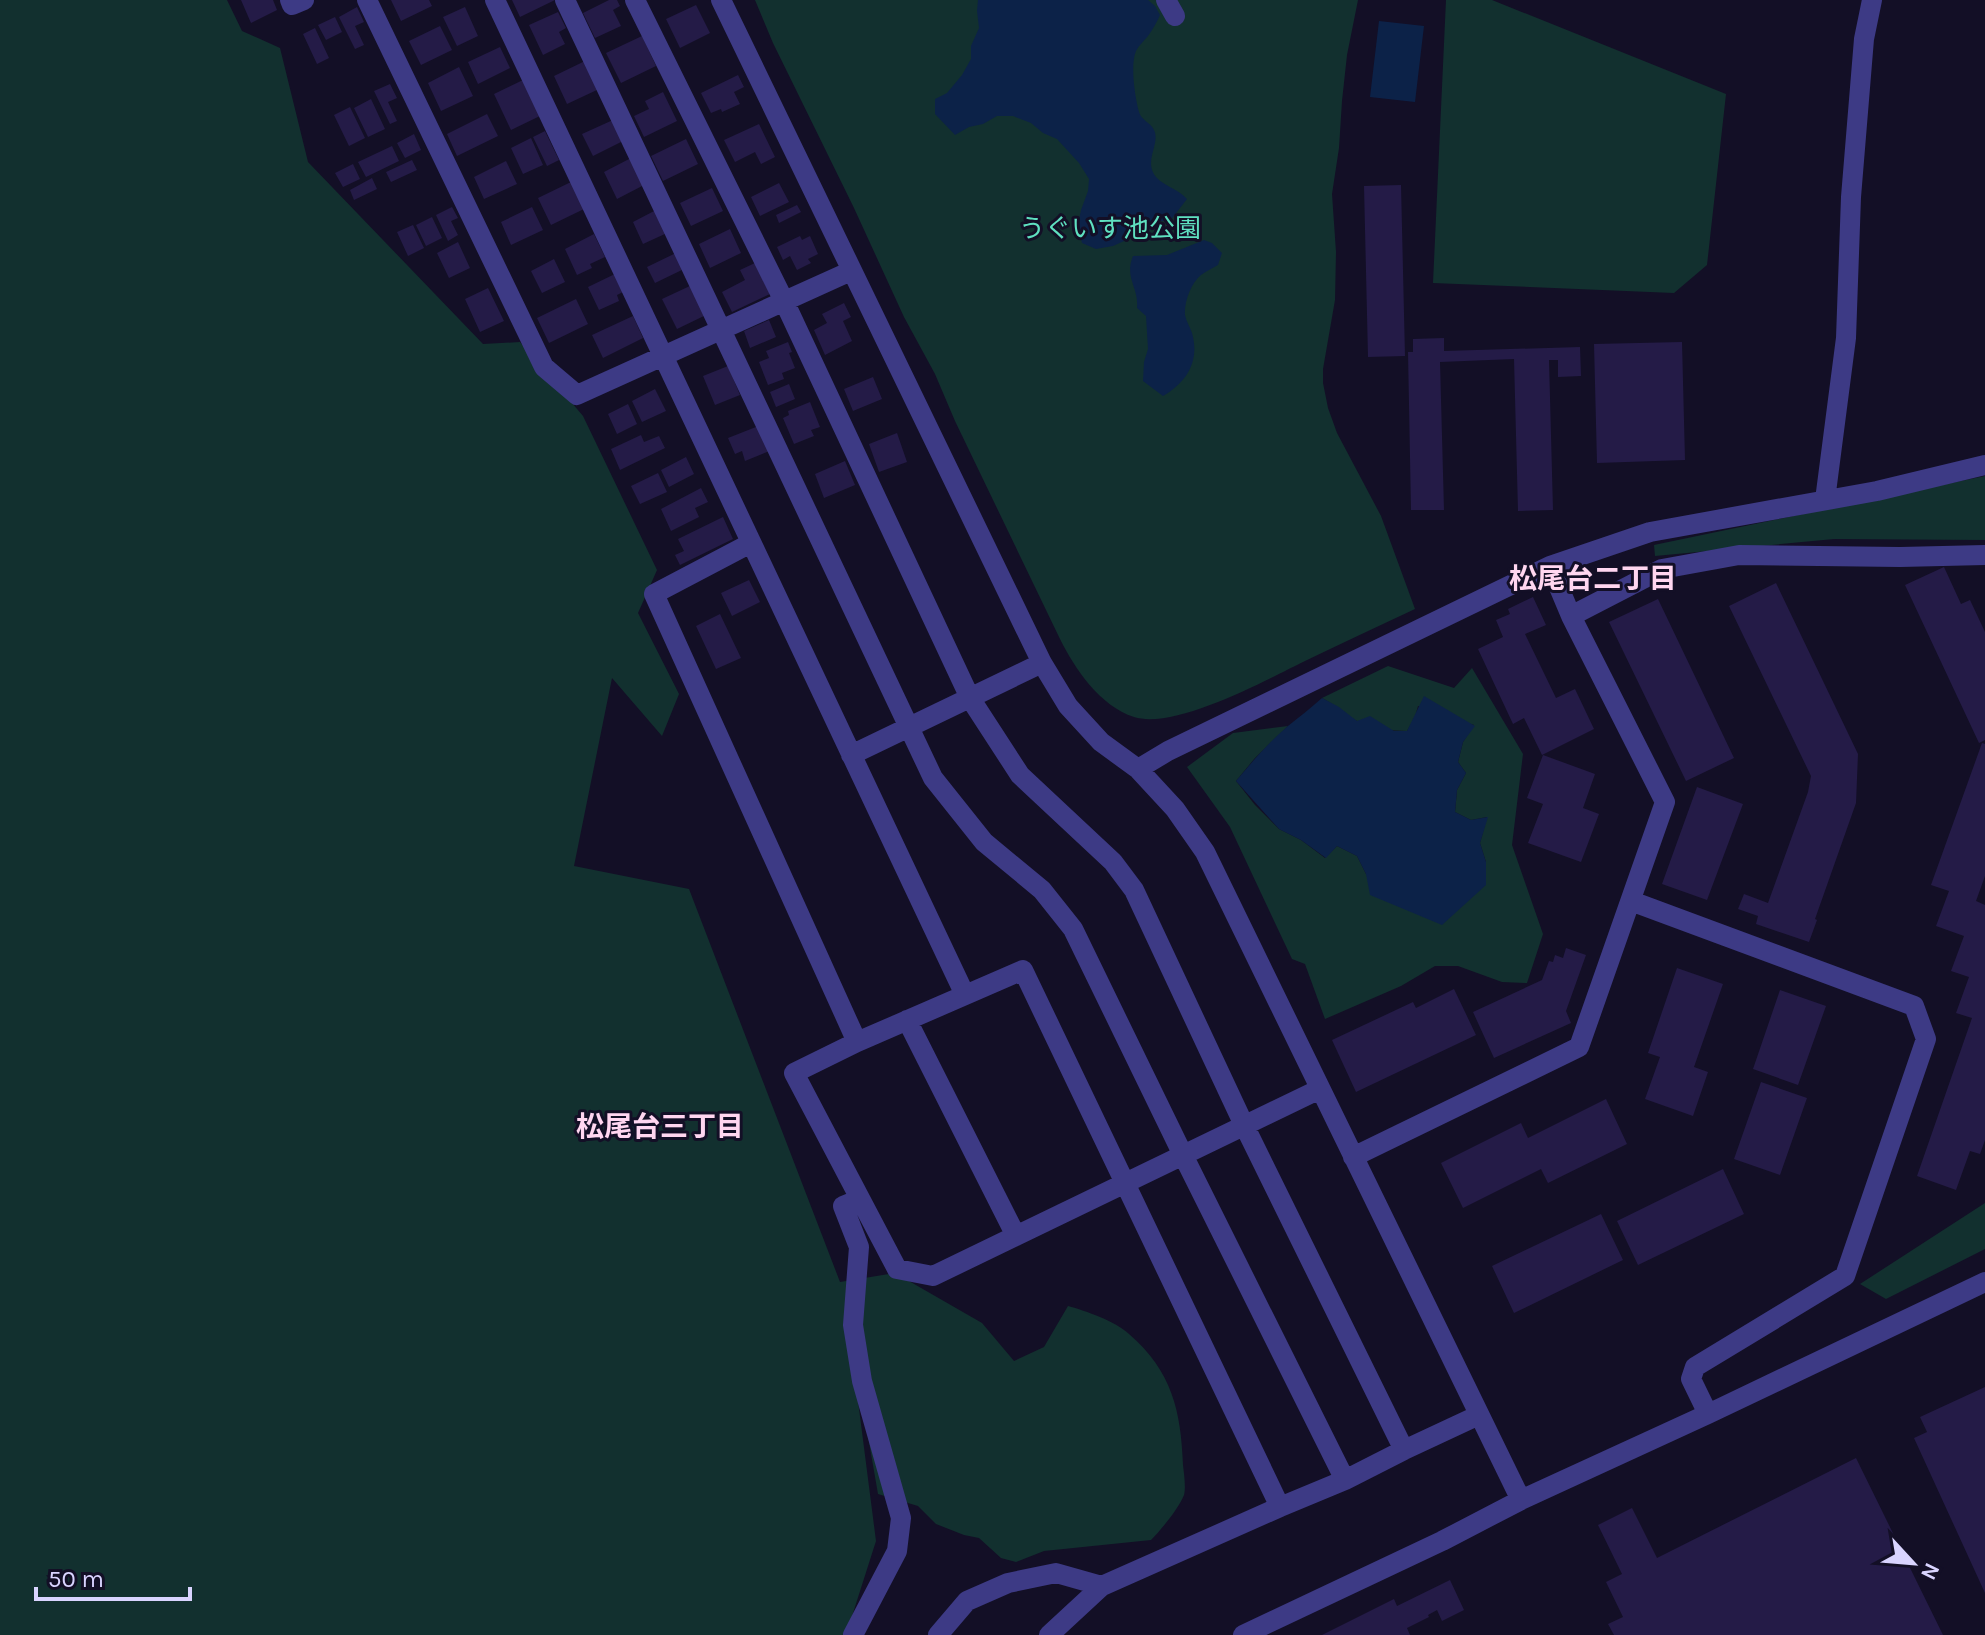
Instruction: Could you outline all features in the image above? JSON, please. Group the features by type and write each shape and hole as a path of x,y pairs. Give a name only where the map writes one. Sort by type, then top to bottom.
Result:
{"street":[{"path":"290,0 292,5 304,0"},
{"path":"367,0 544,367 577,395 851,271"},
{"path":"495,0 965,995"},
{"path":"565,0 933,778 984,842 1042,890 1073,929 1345,1480"},
{"path":"635,0 784,301 970,698 1020,775 1113,862 1134,890 1244,1125 1404,1450"},
{"path":"721,0 1042,663 1068,706 1101,742 1138,769 1175,809 1205,852 1521,1500"},
{"path":"1825,500 1846,338 1851,197 1864,39 1872,0"},
{"path":"1138,769 1168,751 1550,566 1650,532 1877,491 1985,465"},
{"path":"751,543 654,594 857,1042"},
{"path":"1571,616 1662,569 1739,555 1985,555"},
{"path":"1353,1157 1579,1047 1665,802 1571,616 1550,566"},
{"path":"851,755 1042,663"},
{"path":"1631,901 1914,1006 1926,1039 1845,1276 1695,1367 1691,1379 1708,1414"},
{"path":"1280,1507 1126,1183 1023,970 857,1042 794,1073 897,1269 933,1276 1126,1183 1244,1125 1320,1089"},
{"path":"907,1020 1016,1236"},
{"path":"853,1635 897,1551 901,1518 862,1381 853,1325 859,1247 843,1206 860,1199"},
{"path":"1243,1635 1521,1500 1985,1282"},
{"path":"1049,1635 1102,1586 1345,1480 1479,1415"},
{"path":"938,1635 967,1601 1008,1583 1056,1573 1102,1586"}],"green space":[{"path":"0,0 227,0 242,31 280,48 308,162 483,344 520,342 583,416 657,570 638,613 679,694 662,736 612,678 574,866 689,889 840,1282 895,1273 982,1323 1014,1361 1044,1347 1068,1306 1116,1325 1144,1348 1171,1393 1180,1427 1185,1484 1178,1506 1151,1540 1044,1551 1016,1562 1001,1558 979,1538 936,1524 918,1506 878,1494 847,1315 876,1541 846,1635 0,1635"},
{"name":"うぐいす池公園","path":"755,0 1358,0 1347,55 1332,194 1335,300 1323,383 1337,433 1381,516 1415,609 1196,710 1152,719 1134,717 1100,695 1081,674 1060,639"},
{"path":"1446,0 1492,0 1726,94 1707,265 1674,293 1433,283"},
{"path":"1985,476 1985,540 1834,539 1655,556 1654,545"},
{"path":"1388,666 1454,688 1472,668 1523,754 1512,845 1543,934 1527,983 1502,982 1458,966 1435,966 1401,986 1325,1019 1305,964 1292,959 1230,827 1187,767 1233,733 1288,726 1236,781 1279,829 1301,840 1325,858 1337,846 1357,856 1366,874 1486,862 1480,843 1487,817 1471,820 1455,812 1457,790 1466,773 1458,762 1463,742 1474,725 1418,706 1407,731 1380,728 1355,720 1322,698"},
{"path":"1985,1203 1985,1249 1886,1299 1860,1284"}],"water":[{"path":"978,0 1148,0 1155,6 1160,15 1136,51 1134,81 1140,115 1156,135 1151,159 1153,172 1160,181 1187,199 1170,221 1153,221 1139,227 1133,237 1113,246 1096,249 1082,243 1078,225 1089,179 1057,139 1013,116 997,116 955,135 935,114 935,99 947,93 971,59 971,46 979,28"},
{"path":"1379,21 1424,26 1415,102 1370,97"},
{"path":"1204,240 1222,253 1218,265 1201,275 1189,293 1185,315 1194,343 1193,362 1179,384 1163,396 1143,381 1148,349 1146,316 1137,308 1130,270 1133,256 1167,255"},
{"path":"1424,696 1475,726 1463,742 1458,762 1466,773 1457,790 1455,812 1471,820 1488,817 1480,843 1486,862 1486,885 1442,925 1370,895 1366,874 1357,856 1337,846 1326,858 1279,829 1236,781 1274,739 1322,698 1357,721 1370,716 1394,731 1407,731"}],"building":[{"path":"241,0 273,0 277,10 251,23"},
{"path":"391,0 429,0 432,6 401,21"},
{"path":"512,0 555,0 520,17"},
{"path":"609,0 617,0 620,6 613,10 621,26 595,38 583,13"},
{"path":"696,5 710,33 680,48 666,19"},
{"path":"357,7 364,22 355,26 364,45 355,49 339,17"},
{"path":"465,7 478,36 457,46 443,17"},
{"path":"558,12 566,28 559,32 565,44 543,55 529,25"},
{"path":"335,17 342,32 326,40 318,25"},
{"path":"440,26 452,50 421,65 409,41"},
{"path":"315,28 329,58 317,64 303,34"},
{"path":"642,36 656,66 621,83 606,53"},
{"path":"500,47 510,68 478,84 468,62"},
{"path":"585,61 599,89 567,104 554,76"},
{"path":"459,67 473,96 441,111 428,83"},
{"path":"738,75 744,87 734,92 740,104 711,113 701,93"},
{"path":"523,80 540,116 511,130 494,94"},
{"path":"390,84 397,98 388,102 397,121 390,124 374,91"},
{"path":"663,92 677,121 644,137 634,116 649,109 645,101"},
{"path":"371,99 385,129 368,137 354,108"},
{"path":"350,107 365,138 349,146 334,115"},
{"path":"487,114 498,136 457,156 447,134"},
{"path":"613,120 623,141 593,156 582,134"},
{"path":"759,124 775,157 761,164 755,152 735,162 724,140"},
{"path":"545,131 559,160 547,166 533,137"},
{"path":"414,134 421,150 405,158 397,143"},
{"path":"531,138 543,165 523,174 511,148"},
{"path":"686,139 698,164 663,181 651,156"},
{"path":"392,146 399,161 366,177 358,162"},
{"path":"631,158 644,185 617,199 604,172"},
{"path":"412,160 417,170 391,182 386,172"},
{"path":"506,161 517,184 484,199 474,177"},
{"path":"353,164 360,179 343,187 335,173"},
{"path":"372,178 377,189 354,200 350,190"},
{"path":"571,182 584,209 551,225 538,198"},
{"path":"779,183 789,202 760,216 751,197"},
{"path":"1401,185 1405,356 1368,357 1364,186"},
{"path":"712,188 723,211 691,226 680,203"},
{"path":"797,205 801,212 779,223 776,215"},
{"path":"452,207 458,218 451,221 458,235 448,241 436,215"},
{"path":"532,207 543,230 511,245 501,222"},
{"path":"656,210 667,233 643,244 633,222"},
{"path":"432,217 442,238 426,246 416,225"},
{"path":"413,225 424,248 408,256 397,232"},
{"path":"730,229 741,253 710,268 699,244"},
{"path":"594,234 605,257 577,275 565,249"},
{"path":"800,236 802,240 810,236 818,254 808,259 811,263 797,270 790,256 783,260 777,247"},
{"path":"458,242 470,268 449,278 437,253"},
{"path":"678,252 686,268 655,283 647,267"},
{"path":"554,259 565,282 542,293 531,271"},
{"path":"755,263 770,294 732,312 722,292 745,280 740,270"},
{"path":"617,273 625,291 617,295 619,301 599,310 588,287"},
{"path":"692,285 706,315 677,329 662,299"},
{"path":"488,288 504,321 480,332 465,299"},
{"path":"576,299 588,324 549,343 537,318"},
{"path":"844,303 851,317 843,321 852,341 825,355 814,330 827,323 822,314"},
{"path":"633,316 643,338 603,358 592,335"},
{"path":"769,320 776,337 750,348 744,331"},
{"path":"1444,338 1444,351 1580,347 1581,376 1558,377 1558,360 1549,360 1553,510 1518,511 1514,359 1440,362 1444,510 1411,510 1408,352 1413,352 1413,339"},
{"path":"788,342 795,368 782,373 784,379 768,385 759,362 769,358 766,351"},
{"path":"1682,342 1685,460 1597,463 1594,344"},
{"path":"728,366 740,395 715,405 703,376"},
{"path":"873,377 882,399 853,411 844,389"},
{"path":"789,384 795,399 776,407 770,392"},
{"path":"655,389 666,411 642,422 632,401"},
{"path":"810,402 820,427 811,430 814,436 794,444 783,418 789,415 788,411"},
{"path":"628,404 637,424 617,434 608,414"},
{"path":"761,425 772,450 745,461 742,451 735,454 728,438"},
{"path":"897,433 907,462 879,472 869,444"},
{"path":"641,435 644,442 659,436 665,448 620,470 611,449"},
{"path":"686,457 694,474 669,487 661,470"},
{"path":"845,461 855,485 824,498 815,474"},
{"path":"658,473 667,492 640,504 631,486"},
{"path":"701,488 708,502 695,508 699,517 671,531 661,509"},
{"path":"723,517 733,539 680,565 675,555 684,551 678,539"},
{"path":"1944,567 1961,604 1970,600 1985,632 1985,740 1979,743 1905,585"},
{"path":"749,580 760,602 732,616 721,593"},
{"path":"1776,583 1858,754 1856,803 1809,942 1756,924 1758,916 1738,909 1744,894 1768,903 1811,776 1729,606"},
{"path":"1533,597 1546,625 1525,634 1556,698 1575,689 1594,729 1542,755 1524,718 1513,724 1478,649 1503,637 1496,620 1510,614 1508,609"},
{"path":"1658,599 1734,758 1686,781 1609,622"},
{"path":"720,614 741,658 716,669 696,626"},
{"path":"1982,743 1985,744 1985,876 1976,901 1985,905 1985,1140 1980,1154 1970,1151 1956,1190 1917,1176 1972,1018 1956,1013 1969,977 1951,971 1964,936 1936,926 1949,891 1931,885"},
{"path":"1543,755 1595,774 1583,808 1599,814 1581,862 1528,843 1543,804 1527,798"},
{"path":"1697,787 1743,804 1707,900 1662,884"},
{"path":"1566,948 1586,955 1566,1011 1571,1023 1494,1058 1473,1012 1542,980 1549,961 1553,962 1555,955 1563,958"},
{"path":"1677,968 1723,984 1694,1067 1708,1072 1693,1116 1645,1099 1660,1057 1648,1053"},
{"path":"1454,989 1476,1035 1356,1092 1332,1040 1413,1002 1416,1008"},
{"path":"1780,990 1826,1006 1798,1085 1753,1069"},
{"path":"1761,1082 1807,1098 1780,1175 1734,1159"},
{"path":"1606,1099 1627,1144 1548,1183 1541,1169 1463,1208 1441,1163 1521,1123 1528,1138"},
{"path":"1723,1169 1744,1214 1638,1265 1617,1221"},
{"path":"1601,1214 1623,1260 1514,1313 1492,1266"},
{"path":"1985,1387 1985,1593 1914,1438 1927,1432 1920,1417"},
{"path":"1856,1458 1943,1635 1614,1635 1608,1624 1623,1617 1606,1582 1622,1574 1598,1525 1632,1508 1657,1558"},
{"path":"1450,1580 1464,1610 1442,1621 1437,1610 1407,1628 1410,1635 1322,1635 1394,1599 1397,1606"}],"district":[{"name":"松尾台二丁目","path":"1593,578"},
{"name":"松尾台三丁目","path":"660,1126"}]}
